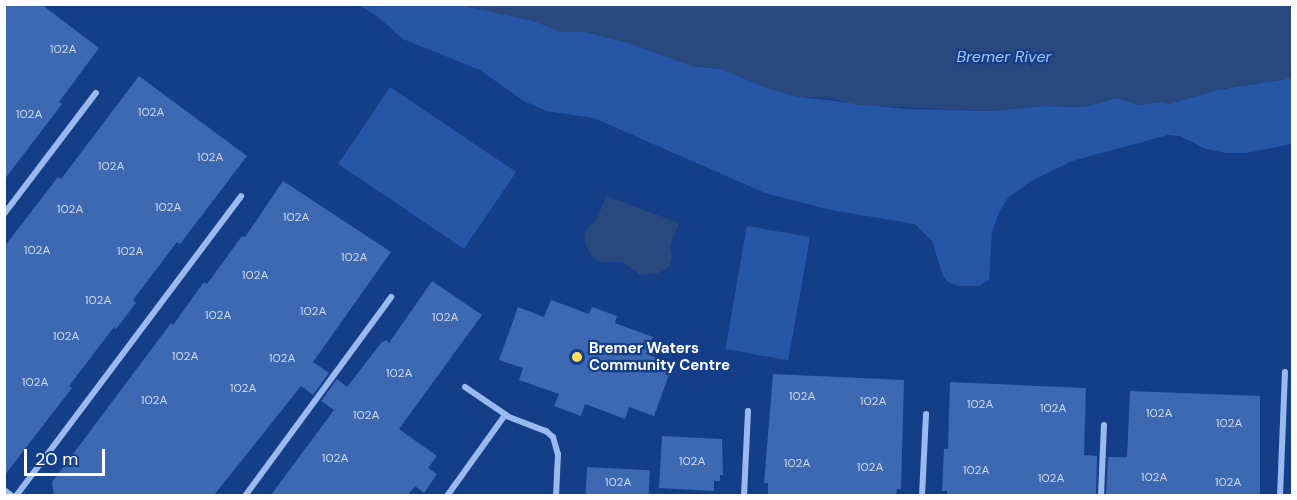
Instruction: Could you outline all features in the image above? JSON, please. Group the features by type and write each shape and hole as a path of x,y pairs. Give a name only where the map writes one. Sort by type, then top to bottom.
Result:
{"street":[{"path":"4,214 96,93"},
{"path":"4,490 14,495 241,196"},
{"path":"245,495 390,297"},
{"path":"1280,495 1285,372"},
{"path":"465,387 505,415 546,431 552,436 558,454 556,495"},
{"path":"744,495 748,411"},
{"path":"922,495 926,414"},
{"path":"447,495 505,415"},
{"path":"1101,495 1104,425"}],"shaded area":[{"path":"359,5 461,5 534,21 561,32 585,32 629,43 692,66 721,69 770,89 799,97 905,109 992,111 1042,106 1083,107 1117,98 1140,105 1161,101 1169,104 1217,90 1292,78 1292,144 1246,153 1226,153 1206,149 1180,136 1168,135 1072,161 1031,181 1008,198 999,212 992,232 989,280 979,286 958,286 948,282 943,276 932,241 915,224 831,210 765,193 594,118 546,111 524,101 480,70 403,39 377,16"},
{"path":"390,87 516,172 464,249 338,164"},
{"path":"747,226 810,237 788,360 725,349"}],"water":[{"name":"Bremer River","path":"461,5 1292,5 1292,78 1217,90 1169,104 1161,102 1140,105 1117,98 1083,107 1042,106 992,111 857,105 829,98 799,97 770,89 721,69 692,66 629,43 585,32 561,32 534,21"},
{"path":"606,196 679,223 670,246 672,257 670,266 659,273 640,275 622,262 601,262 593,258 586,246 584,232 597,219"}],"building":[{"path":"4,4 41,4 99,48 59,102 62,104 4,180"},
{"path":"139,76 247,156 180,244 177,242 133,300 136,303 116,329 114,327 69,386 72,388 4,476 4,247 58,177 61,179"},
{"path":"283,181 391,252 313,362 329,373 313,395 301,386 214,495 54,495 52,482 171,323 173,325 204,282 207,284 242,236 245,237"},
{"path":"432,281 482,315 399,429 437,456 428,468 437,474 424,493 415,486 408,495 271,495 334,410 321,401 337,379 347,387 381,343 386,340 389,343"},
{"name":"Bremer Waters Community Centre","path":"551,300 589,314 592,307 617,316 615,323 653,337 646,354 673,364 654,416 629,407 625,419 585,404 581,416 554,406 559,394 519,380 523,368 499,360 518,307 544,317"},
{"path":"773,374 904,380 901,489 897,489 896,495 768,494 768,483 764,483"},
{"path":"950,382 1086,388 1084,455 1097,456 1096,495 947,495 947,491 942,491 944,449 948,449"},
{"path":"1130,391 1260,396 1260,495 1106,495 1108,457 1127,457"},
{"path":"662,436 722,439 723,475 720,475 720,481 714,481 714,491 659,488"},
{"path":"587,467 650,470 649,496 586,495"}],"place":[{"name":"Bremer Waters Community Centre","path":"577,357"}]}
